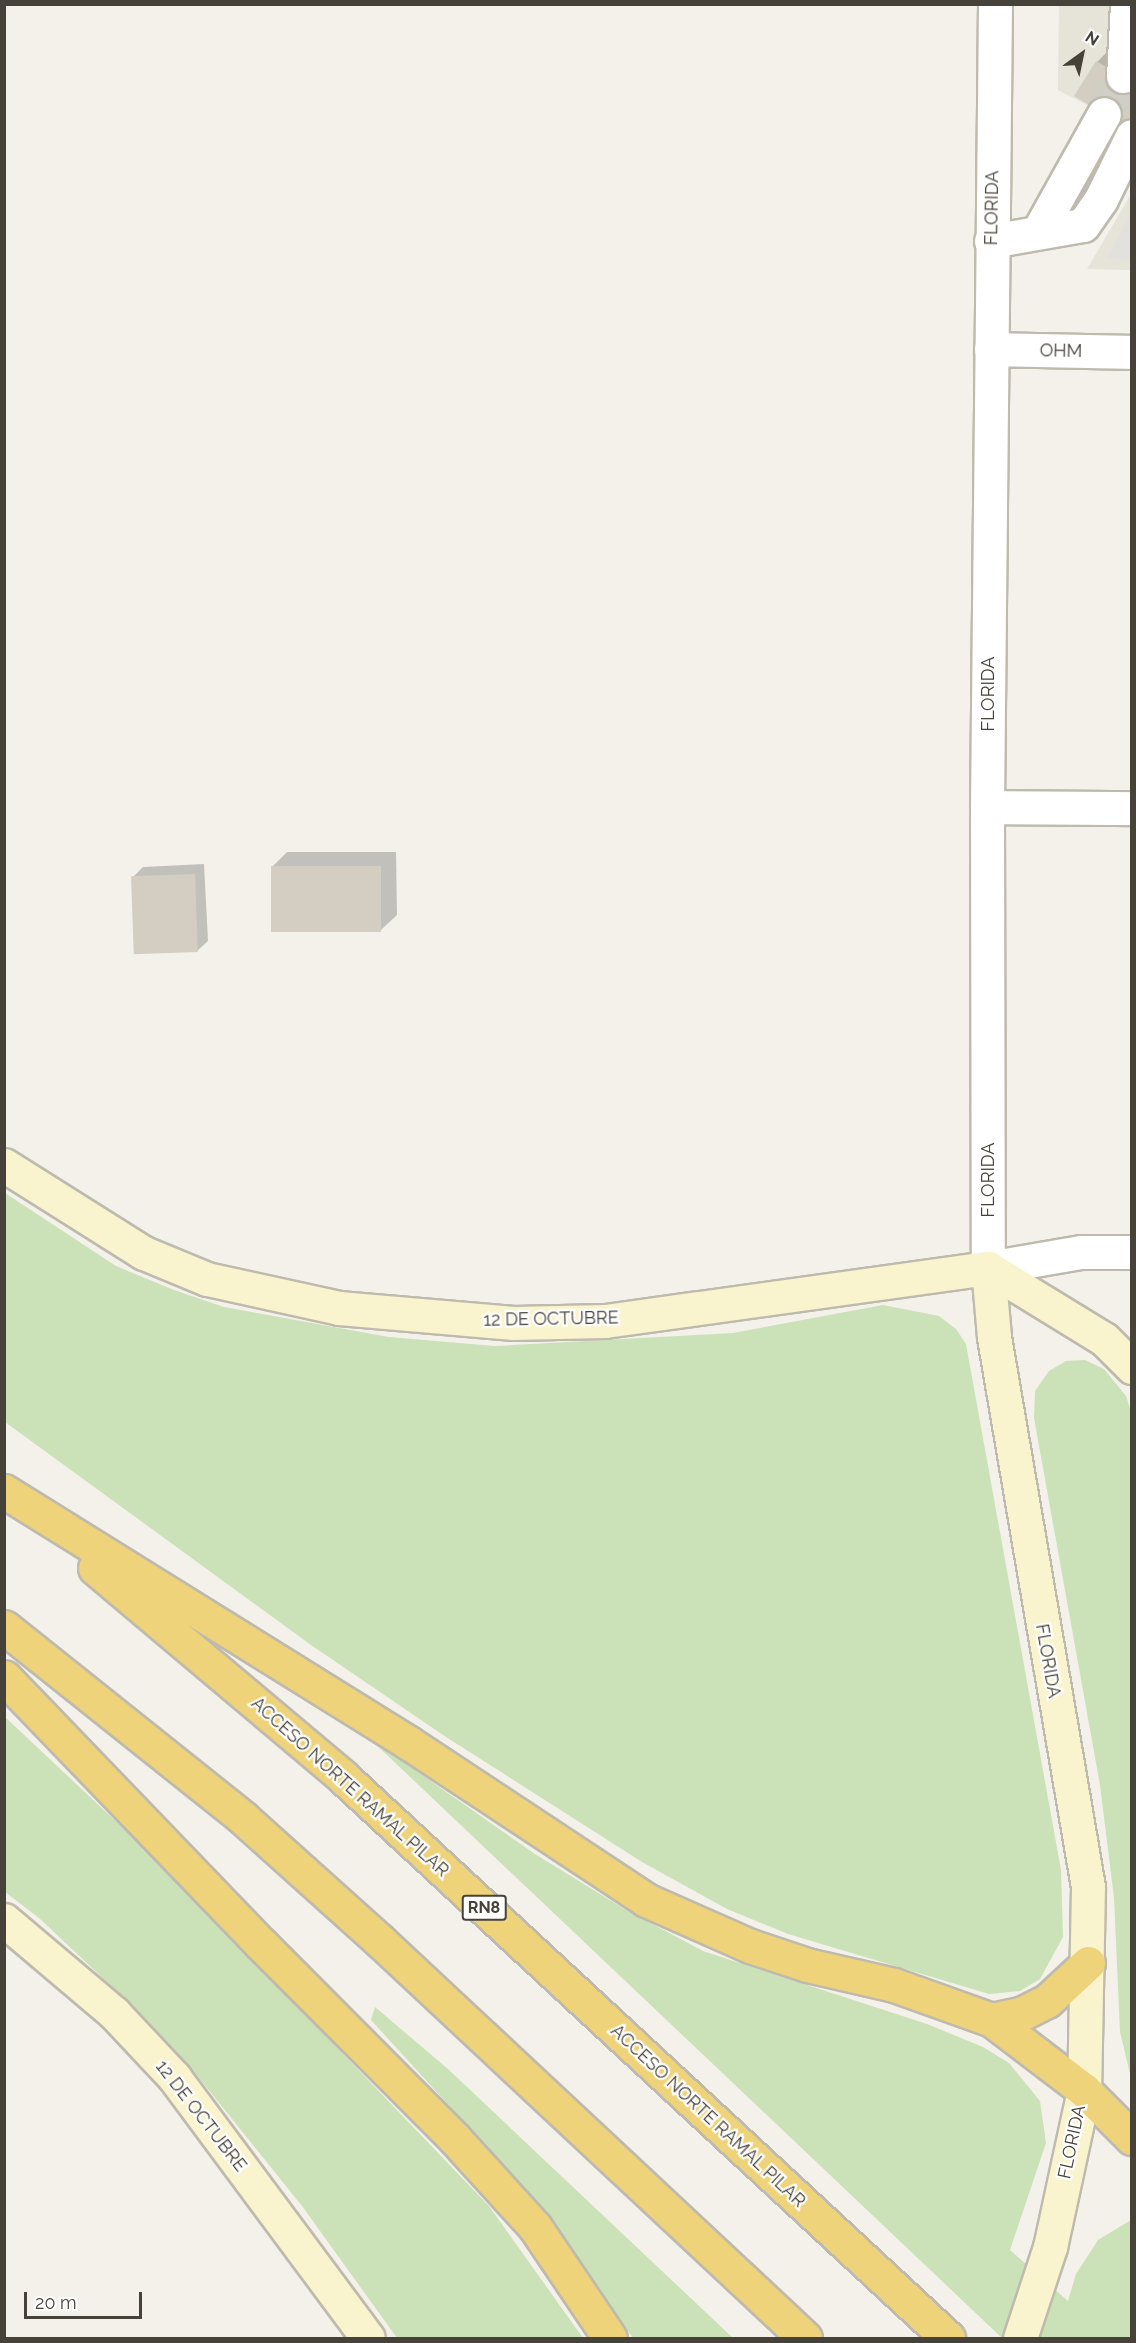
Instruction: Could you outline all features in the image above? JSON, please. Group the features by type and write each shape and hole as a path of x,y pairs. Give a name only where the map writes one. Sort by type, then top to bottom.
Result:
{"highway":[{"path":"4,1493 409,1743 646,1900 750,1946 807,1965 894,1985 992,2020 1084,2090 1131,2138"},
{"name":"ACCESO NORTE RAMAL PILAR","path":"4,1493 208,1660 344,1778 948,2338"},
{"path":"4,1627 243,1818 379,1940 805,2338"},
{"path":"4,1677 261,1944 455,2139 535,2227 609,2338"},
{"path":"992,2020 1021,2014 1047,2001 1088,1963"}],"street":[{"name":"FLORIDA","path":"995,4 987,807 988,1268 994,1337 1088,1887 1084,2090 1050,2247 1020,2338"},
{"path":"1123,76 1128,16"},
{"path":"1038,232 1104,114"},
{"path":"991,241 1083,225 1101,200 1131,136"},
{"name":"OHM","path":"991,349 1131,352"},
{"path":"987,807 1131,808"},
{"name":"12 DE OCTUBRE","path":"4,1165 144,1252 207,1279 270,1296 419,1318 513,1323 605,1321 988,1268"},
{"path":"988,1268 1081,1252 1131,1252"},
{"path":"988,1268 1104,1339 1131,1367"},
{"name":"12 DE OCTUBRE","path":"4,1920 114,2013 174,2078 368,2338"}],"shaded area":[{"path":"1059,5 1131,5 1104,114 1058,90"},
{"path":"1131,194 1131,270 1087,269"},
{"path":"1131,213 1131,260 1107,258"}],"green space":[{"path":"5,1193 116,1266 174,1290 224,1307 389,1337 494,1346 733,1333 883,1305 939,1316 956,1329 966,1344 1061,1870 1063,1937 1040,1979 1020,1991 989,1994 788,1934 727,1909 642,1862 446,1737 311,1645 5,1422"},
{"path":"1085,1360 1104,1369 1126,1396 1131,1411 1131,2078 1120,2032 1114,1898 1100,1785 1034,1418 1035,1391 1049,1371 1066,1361"},
{"path":"5,1717 156,1859 489,2206 583,2338 397,2338 302,2206 195,2073 127,2001 39,1918 5,1892"},
{"path":"369,1738 535,1854 626,1910 703,1951 927,2024 983,2047 1009,2063 1040,2101 1046,2143 1010,2250 1068,2301 1076,2274 1098,2240 1131,2220 1131,2338 1002,2338"},
{"path":"375,2007 448,2069 733,2338 633,2338 548,2214 371,2020"}],"water":[{"path":"1105,134 1117,140 1079,213 1069,211"}],"building":[{"path":"1096,61 1132,82 1132,131 1074,96"},
{"path":"271,866 381,866 381,932 271,932"},
{"path":"195,874 198,952 134,954 131,876"}],"tunnel":[{"path":"1104,114 1123,76"}]}
